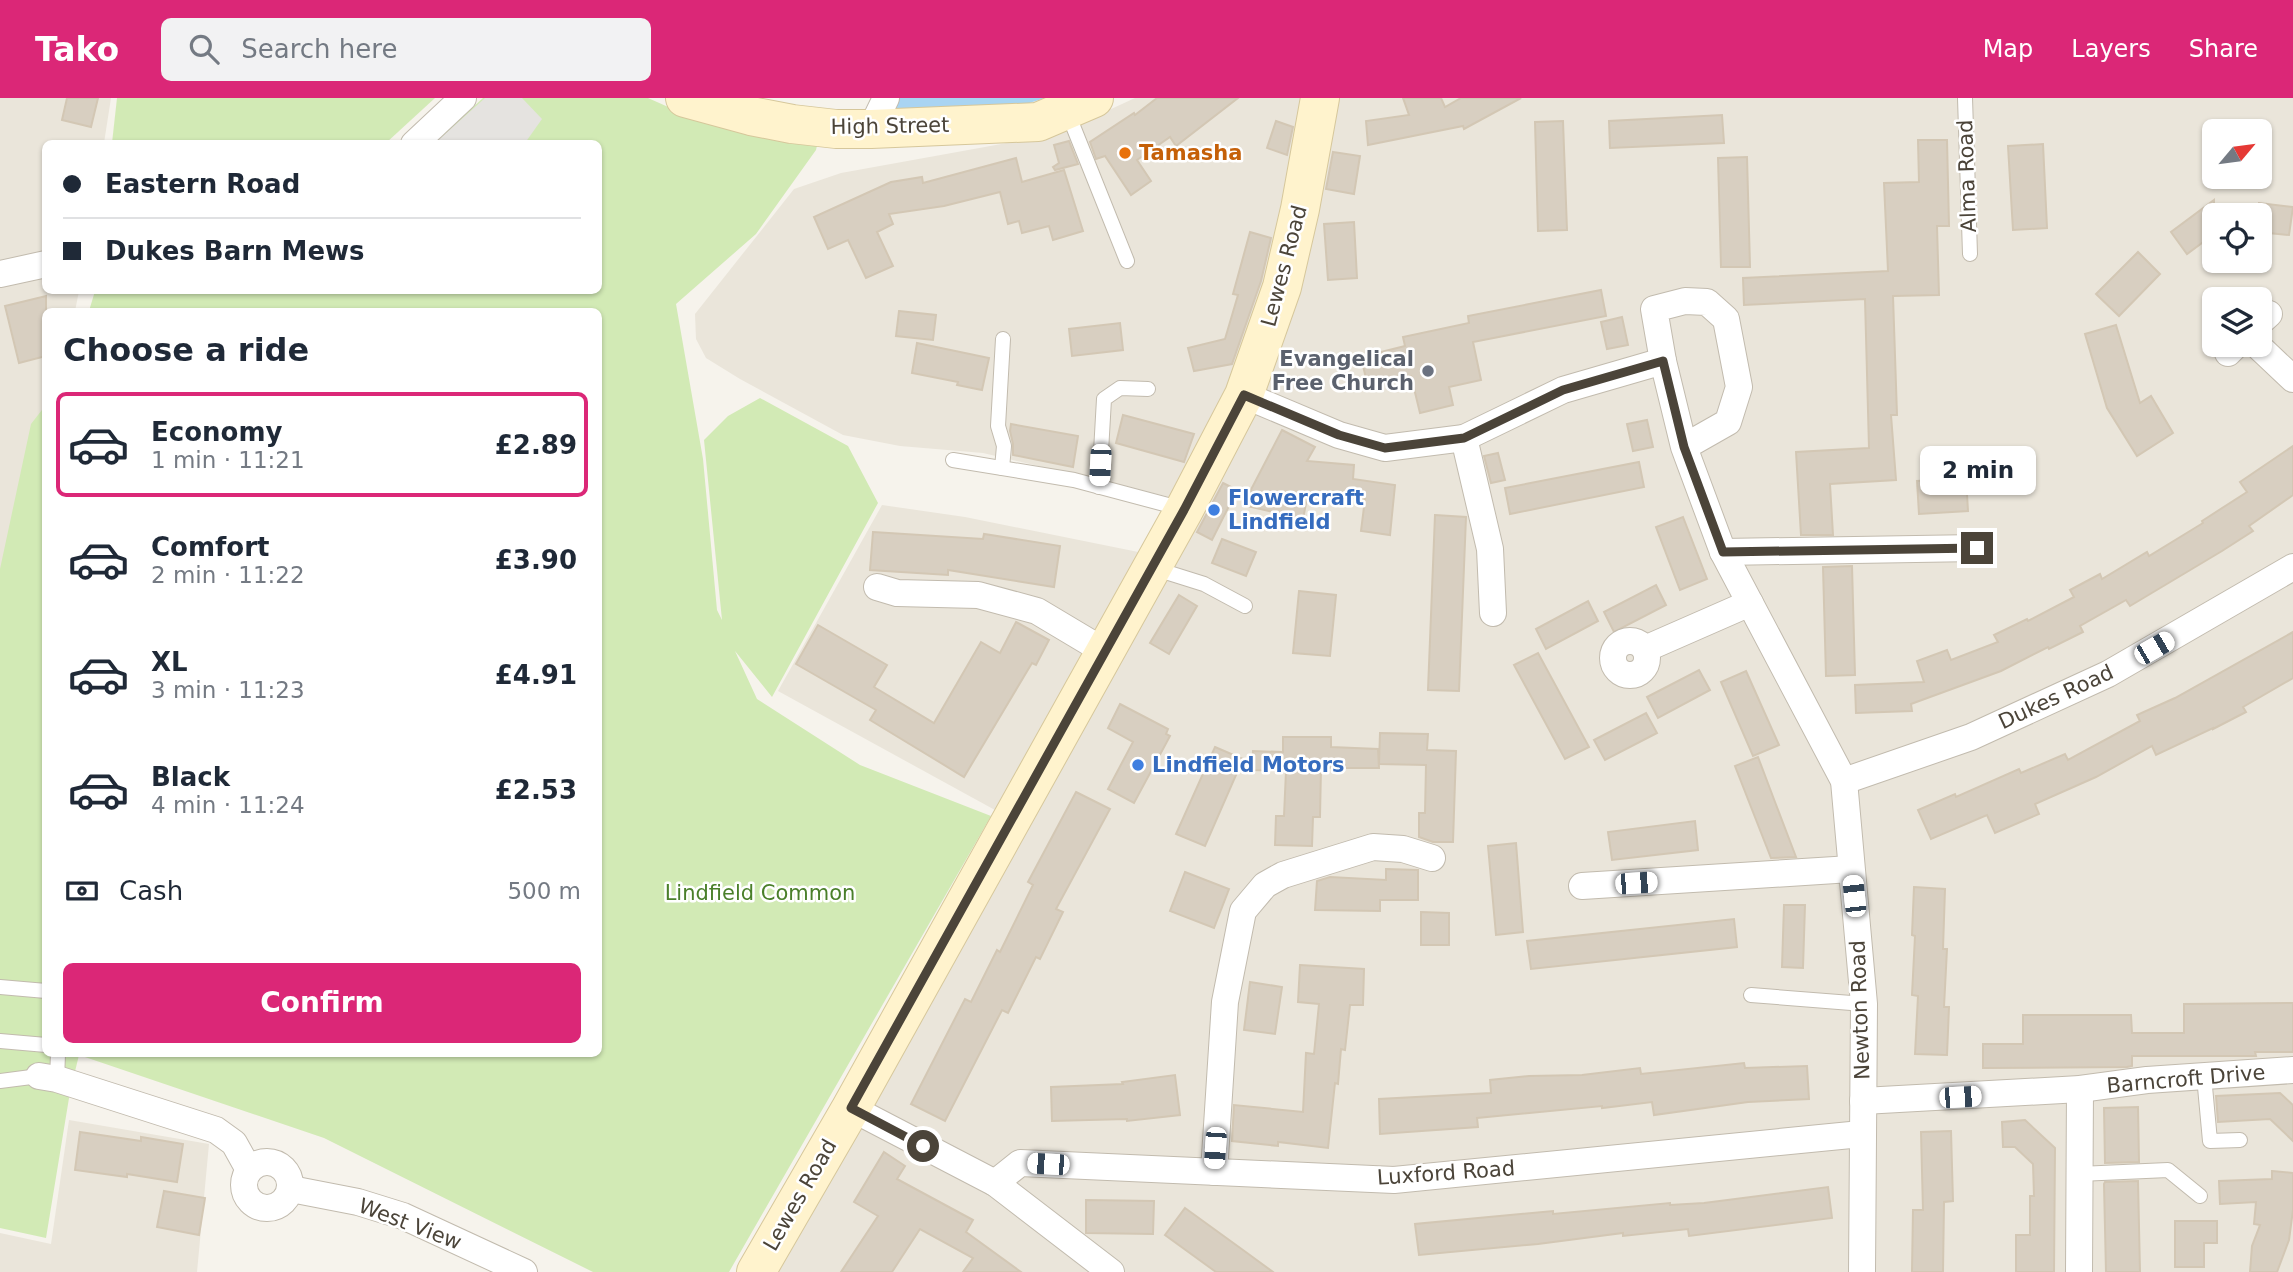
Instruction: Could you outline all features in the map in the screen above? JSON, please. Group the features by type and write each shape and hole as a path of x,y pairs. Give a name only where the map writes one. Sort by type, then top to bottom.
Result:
{"main road":[{"name":"High Street","path":"685,98 792,124 836,129 879,114 1038,122 1080,104"},
{"name":"Lewes Road","path":"755,1272 851,1108 1184,510 1244,395 1282,287 1300,209 1320,98"}],"street":[{"path":"418,140 463,98"},
{"path":"0,274 42,265"},
{"name":"Newton Road","path":"1684,447 1728,422 1739,387 1726,319 1707,302 1685,302 1654,309 1663,361 1684,447 1723,552 1844,781 1864,1004 1862,1272"},
{"path":"2270,357 2293,379"},
{"path":"1244,395 1339,435 1385,448 1464,438 1563,390 1663,361"},
{"path":"1464,438 1490,549 1493,613"},
{"path":"1723,552 1977,548"},
{"name":"Dukes Road","path":"1844,781 1971,737 2108,674 2293,567"},
{"path":"887,597 978,595 1037,611 1104,651"},
{"path":"1645,649 1750,603"},
{"path":"1214,1172 1225,1002 1243,911 1265,885 1283,875 1373,846 1403,849 1432,858"},
{"path":"1582,886 1851,869"},
{"path":"51,1069 216,1130 234,1143 249,1170"},
{"name":"Barncroft Drive","path":"1863,1101 2080,1089 2147,1080 2293,1070"},
{"name":"Barncroft Drive","path":"2079,1272 2080,1089"},
{"path":"851,1108 995,1184 1111,1272"},
{"name":"Luxford Road","path":"995,1184 1020,1163 1394,1180 1861,1134"},
{"path":"263,1162 279,1165 290,1178 291,1189 285,1201 271,1209 254,1205 244,1192 249,1170 263,1162"},
{"name":"West View","path":"291,1189 358,1202 403,1216 524,1272"}],"lane":[{"name":"Alma Road","path":"1965,98 1970,254"},
{"path":"1080,104 1126,261"},
{"path":"1002,468 1004,446 998,426 1003,339"},
{"path":"1099,487 1104,400 1120,388 1148,389"},
{"path":"953,460 1099,487 1184,510"},
{"path":"1152,567 1204,584 1245,606"},
{"path":"0,987 42,991"},
{"path":"1751,995 1864,1004"},
{"path":"0,1041 42,1045"},
{"path":"0,1081 51,1069"},
{"path":"2204,1076 2210,1141 2240,1140"},
{"path":"2079,1174 2168,1170 2200,1196"}],"shaded area":[{"path":"0,98 111,98 104,140 42,140 42,294 78,294 76,308 42,308 42,424 0,676"},
{"path":"485,98 522,98 542,119 527,140 438,140"},
{"path":"1135,98 2293,98 2293,1272 768,1272 1015,821 778,691 882,505 965,517 1163,557 1195,503 983,453 900,446 843,435 706,358 696,339 695,314 794,189 841,173 1018,141 1083,122"},
{"path":"69,1120 209,1144 197,1272 0,1272 0,1233 51,1244"}],"green space":[{"path":"117,98 435,98 389,140 112,140"},
{"name":"Lindfield Common","path":"483,98 648,98 675,110 818,141 816,150 756,234 676,304 703,459 717,610 722,620 704,440 728,416 760,398 848,446 878,503 772,697 735,651 757,699 860,765 991,816 729,1272 593,1272 324,1138 85,1057 602,1057 602,308 90,308 94,294 602,294 602,140 437,140"},
{"name":"Lindfield Common","path":"42,410 42,1057 79,1057 70,1092 46,1238 0,1228 0,569 31,424"}],"water":[{"path":"891,98 1045,98 1023,105 901,110 892,108"}],"building":[{"path":"67,98 98,98 91,127 62,120"},
{"path":"1157,98 1238,98 1176,146 1170,137 1137,160 1151,181 1131,195 1105,156 1096,159 1090,142 1134,113 1135,115"},
{"path":"1403,98 1441,98 1445,107 1461,98 1521,98 1464,129 1463,126 1368,145 1366,121 1409,115"},
{"path":"1722,115 1724,143 1610,148 1609,121"},
{"path":"1276,121 1293,127 1287,155 1267,148"},
{"path":"1563,121 1567,230 1538,231 1535,122"},
{"path":"1918,140 1947,140 1949,226 1937,226 1939,295 1893,296 1897,415 1891,415 1896,480 1830,484 1833,535 1801,535 1796,452 1869,448 1865,299 1744,305 1743,278 1888,271 1884,183 1919,182"},
{"path":"1069,141 1078,164 1055,170 1053,167 1059,163 1054,145"},
{"path":"2043,144 2047,228 2013,230 2008,146"},
{"path":"1333,152 1360,156 1354,194 1326,189"},
{"path":"1747,157 1750,267 1721,267 1718,158"},
{"path":"1016,158 1022,182 1064,170 1083,231 1053,240 1049,226 1022,233 1019,221 1008,224 1000,192 944,206 889,214 893,224 877,232 893,266 866,278 848,240 828,249 814,217 891,182 922,177 923,183"},
{"path":"2272,205 2293,207 2289,235 2272,233"},
{"path":"2202,209 2202,243 2187,254 2171,232"},
{"path":"1354,222 1357,278 1328,280 1324,224"},
{"path":"1250,232 1271,238 1261,281 1232,364 1194,371 1188,348 1225,339 1238,295 1233,294"},
{"path":"2138,252 2160,274 2119,316 2096,294"},
{"path":"1601,290 1606,316 1473,342 1481,380 1449,387 1453,405 1420,413 1411,376 1368,387 1361,357 1405,346 1403,337 1469,323 1468,316"},
{"path":"46,296 46,308 42,308 42,357 19,363 5,306"},
{"path":"899,311 936,315 933,340 896,336"},
{"path":"1622,317 1628,345 1607,349 1601,322"},
{"path":"1120,323 1123,350 1072,356 1069,329"},
{"path":"2116,325 2140,403 2151,396 2173,433 2137,456 2107,408 2085,334"},
{"path":"917,343 989,358 982,390 957,385 958,382 912,373"},
{"path":"1123,415 1194,434 1184,462 1116,443"},
{"path":"1647,420 1653,447 1633,451 1627,424"},
{"path":"1011,424 1078,436 1073,467 1013,455"},
{"path":"1282,430 1315,447 1307,461 1354,465 1353,479 1395,485 1390,535 1361,531 1365,499 1308,493 1303,519 1243,505"},
{"path":"2293,446 2293,495 2249,526 2253,531 2222,551 2130,606 2126,600 2080,626 2083,632 2001,671 1911,704 1912,711 1856,713 1855,685 1924,682 1917,661 1947,650 1951,660 1998,642 1994,635 2074,597 2070,590 2100,574 2102,579 2147,552 2149,556 2203,523 2202,521 2247,492 2240,482"},
{"path":"1498,453 1505,480 1491,483 1484,456"},
{"path":"1639,462 1644,487 1510,514 1505,488"},
{"path":"1966,478 1968,511 1919,514 1917,481"},
{"name":"Flowercraft Lindfield","path":"1223,483 1237,490 1212,540 1197,532"},
{"path":"1435,515 1466,517 1459,691 1428,690"},
{"path":"1683,517 1707,579 1680,590 1656,527"},
{"path":"873,532 983,539 984,534 1060,546 1054,587 948,570 948,575 870,570"},
{"path":"1222,539 1256,552 1246,576 1212,563"},
{"path":"1852,566 1855,675 1826,676 1823,567"},
{"path":"1656,585 1666,605 1614,632 1604,612"},
{"path":"1299,591 1336,595 1330,656 1293,653"},
{"path":"1179,595 1197,606 1169,654 1150,643"},
{"path":"1588,601 1598,621 1546,649 1536,629"},
{"path":"1016,622 1049,640 1036,665 1032,663 964,777 870,720 876,710 796,664 818,625 887,665 874,687 934,723 981,642 1000,653"},
{"path":"2293,632 2293,678 2243,707 2246,712 2156,755 2152,746 2096,777 2035,804 2039,814 1995,833 1987,815 1931,839 1918,810 1955,794 1956,797 2019,769 2021,773 2065,754 2068,760 2140,721 2137,715 2175,698"},
{"path":"1538,653 1589,747 1565,759 1514,665"},
{"path":"1699,670 1710,690 1658,718 1647,697"},
{"path":"1746,671 1779,745 1753,756 1721,682"},
{"name":"Lindfield Motors","path":"1120,704 1168,729 1166,734 1170,736 1134,803 1108,789 1133,742 1108,728"},
{"path":"1646,713 1657,733 1605,760 1594,740"},
{"path":"1380,733 1428,734 1427,750 1456,751 1453,842 1433,842 1419,837 1419,813 1425,813 1426,765 1379,764"},
{"path":"1283,737 1331,737 1331,747 1378,749 1379,768 1321,768 1320,817 1313,817 1312,846 1275,845 1276,816 1284,816 1286,771 1252,770 1253,751 1283,752"},
{"path":"1215,747 1243,759 1205,846 1176,834"},
{"path":"1758,757 1796,857 1771,858 1735,766"},
{"path":"1076,792 1110,809 1056,909 1063,912 1040,959 1036,957 1008,1013 1002,1010 945,1121 911,1104 965,999 971,1002 997,950 1000,952 1033,885 1028,882"},
{"path":"1695,821 1698,850 1612,860 1608,832"},
{"path":"1516,843 1523,932 1496,935 1488,846"},
{"path":"1386,869 1418,870 1418,900 1380,900 1380,911 1315,910 1317,881 1330,877 1386,880"},
{"path":"1185,872 1229,889 1214,928 1170,911"},
{"path":"1914,887 1945,889 1943,949 1947,949 1944,1007 1949,1007 1947,1055 1915,1054 1918,996 1912,995"},
{"path":"1784,905 1805,905 1803,968 1782,967"},
{"path":"1421,912 1449,913 1449,945 1421,945"},
{"path":"1734,919 1737,947 1531,969 1527,941"},
{"path":"1300,965 1364,969 1363,1005 1350,1005 1345,1050 1341,1049 1328,1148 1278,1142 1278,1146 1232,1141 1234,1105 1303,1112 1306,1053 1314,1054 1319,1004 1298,1002"},
{"path":"1250,982 1282,987 1275,1034 1244,1030"},
{"path":"2293,1003 2293,1052 2255,1052 2256,1056 2132,1056 2132,1066 2127,1067 1983,1068 1983,1044 2023,1044 2023,1015 2131,1015 2132,1033 2184,1033 2184,1004"},
{"path":"1744,1063 1745,1068 1807,1066 1809,1099 1748,1102 1654,1115 1652,1102 1602,1106 1477,1118 1478,1127 1380,1134 1379,1099 1491,1093 1490,1080 1529,1076 1582,1075 1640,1068 1641,1074"},
{"path":"1175,1075 1180,1115 1127,1121 1052,1121 1051,1087 1123,1084 1122,1082"},
{"path":"2280,1093 2293,1105 2293,1141 2270,1119 2218,1122 2216,1096"},
{"path":"2138,1107 2139,1162 2105,1163 2104,1108"},
{"path":"2025,1120 2055,1148 2054,1272 2016,1272 2016,1235 2030,1235 2030,1196 2034,1196 2033,1164 2015,1147 2003,1147 2002,1122"},
{"path":"1951,1131 1953,1201 1944,1202 1943,1272 1912,1272 1913,1210 1923,1210 1921,1132"},
{"path":"80,1132 183,1144 177,1182 127,1174 127,1177 75,1170"},
{"path":"884,1152 905,1166 897,1179 973,1220 966,1232 1021,1272 963,1272 973,1258 920,1229 892,1272 841,1272 878,1216 854,1202"},
{"path":"2272,1171 2293,1173 2293,1210 2289,1240 2277,1272 2250,1272 2252,1246 2260,1225 2254,1224 2256,1202 2220,1204 2219,1181 2272,1179"},
{"path":"2138,1181 2140,1272 2106,1272 2104,1184"},
{"path":"1828,1187 1832,1218 1689,1236 1688,1229 1623,1236 1623,1233 1419,1255 1415,1224 1553,1211 1553,1214 1670,1203 1704,1203"},
{"path":"164,1191 205,1198 199,1235 157,1227"},
{"path":"1086,1200 1154,1201 1153,1234 1086,1233"},
{"path":"1185,1208 1273,1272 1216,1272 1165,1235"},
{"path":"2175,1221 2217,1221 2217,1243 2204,1243 2204,1267 2175,1267"}],"place":[{"name":"Tamasha","path":"1125,153"},
{"name":"Evangelical Free Church","path":"1428,371"},
{"name":"Flowercraft Lindfield","path":"1214,510"},
{"name":"Lindfield Motors","path":"1138,765"}],"route":[{"path":"923,1146 851,1108 1184,510 1244,395 1339,435 1385,448 1464,438 1563,390 1663,361 1684,447 1723,552 1977,548"}]}
